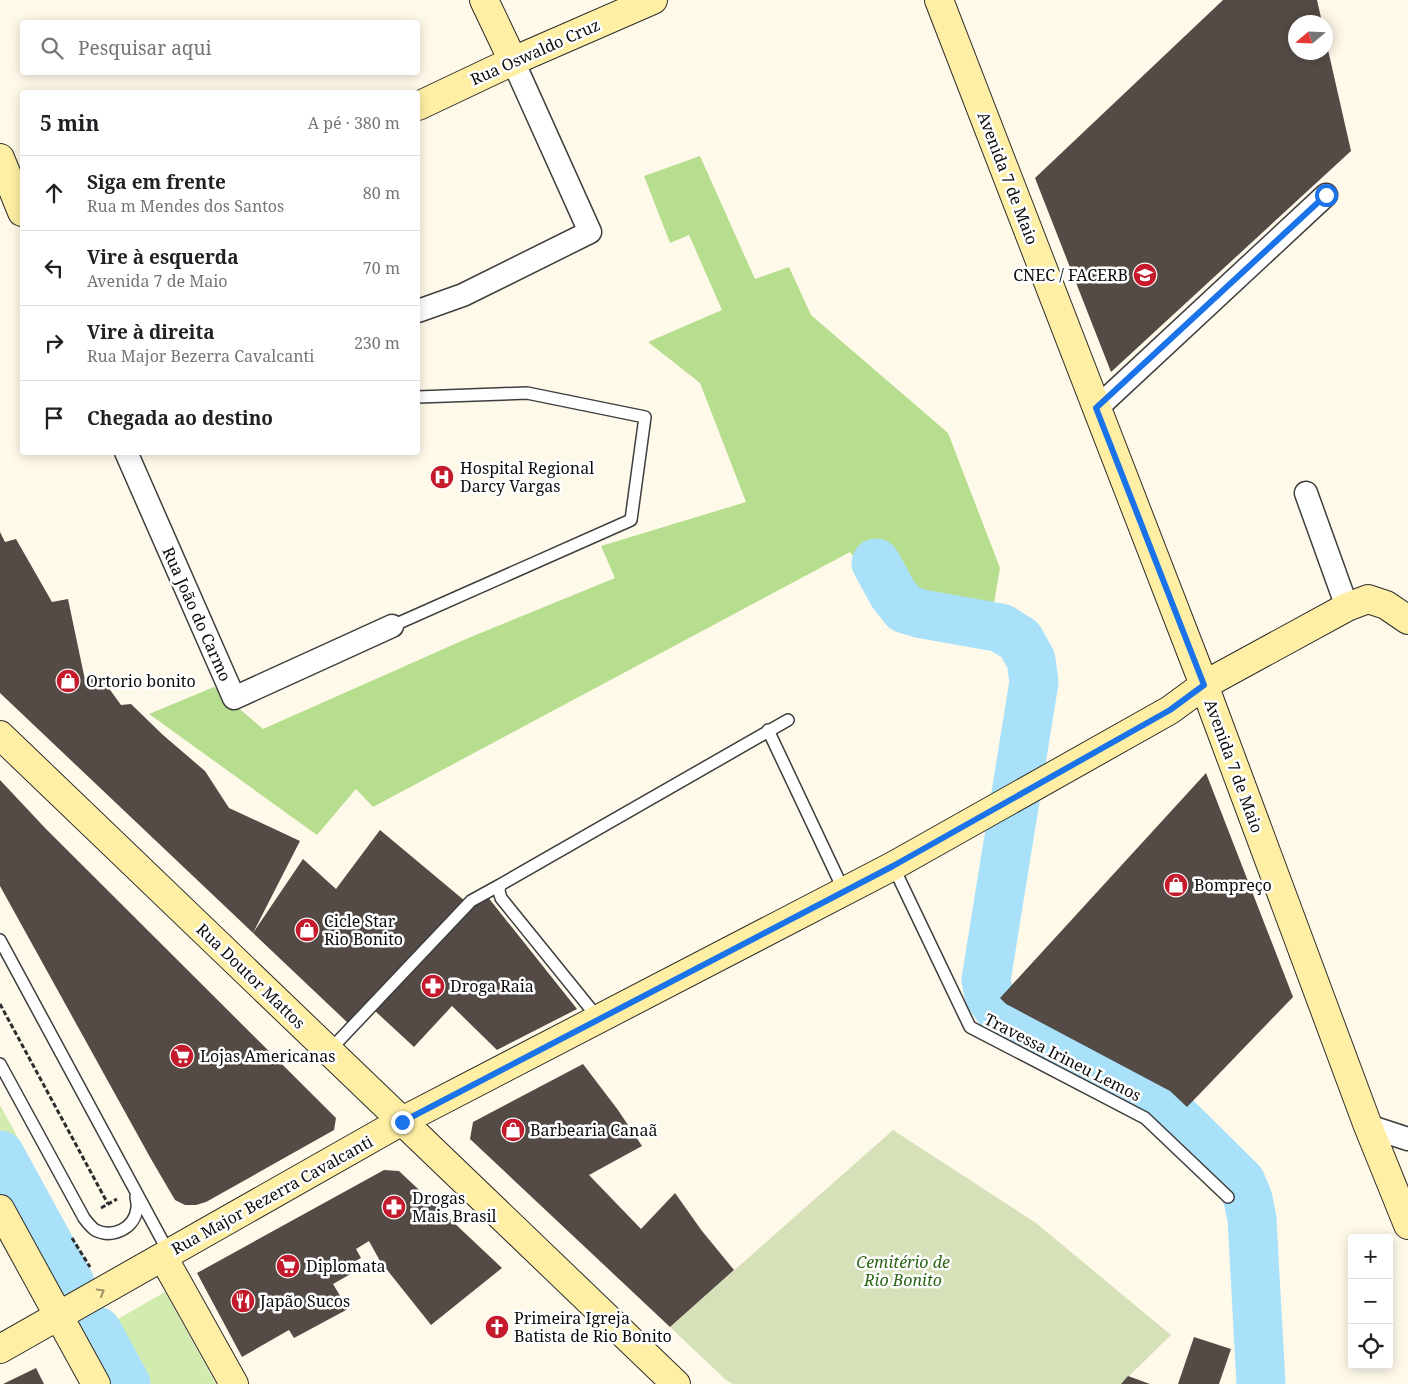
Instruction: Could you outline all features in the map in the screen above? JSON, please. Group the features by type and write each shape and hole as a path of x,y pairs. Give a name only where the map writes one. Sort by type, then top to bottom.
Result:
{"main road":[{"path":"484,0 513,61"},
{"name":"Rua Oswaldo Cruz","path":"420,105 513,61 653,0"},
{"name":"Avenida 7 de Maio","path":"939,0 1204,685 1368,1126 1408,1225"},
{"path":"0,158 20,207"},
{"name":"Rua Major Bezerra Cavalcanti","path":"0,1349 402,1122 598,1018 893,866 1170,710 1204,685 1347,607 1368,599 1386,605 1408,620"},
{"name":"Rua Doutor Mattos","path":"0,735 676,1384"},
{"path":"0,1209 96,1384"},
{"path":"166,1255 234,1384"}],"street":[{"path":"420,310 463,295 590,232 513,61"},
{"path":"1096,408 1326,195"},
{"name":"Rua João do Carmo","path":"127,455 234,698 392,626"},
{"path":"1306,493 1347,607"},
{"path":"1368,1126 1408,1139"}],"lane":[{"path":"392,626 631,520 645,417 527,393 420,397"},
{"path":"329,1051 471,902 788,720"},
{"path":"768,730 844,891"},
{"name":"Travessa Irineu Lemos","path":"893,866 970,1027 1145,1118 1228,1197"},
{"path":"500,885 501,898 598,1018"},
{"path":"0,940 134,1189 166,1255"},
{"path":"0,1064 84,1218 94,1229 107,1234 122,1231 133,1221 137,1207 134,1189"}],"path":[{"path":"0,1004 108,1204"}],"green space":[{"path":"700,156 755,279 789,267 811,315 948,433 1000,568 988,638 931,630 900,621 886,608 850,552 373,807 356,789 317,835 149,714 214,687 263,729 466,639 615,578 601,546 746,502 700,383 648,342 722,310 689,235 670,243 644,176"},
{"path":"0,1105 91,1272 70,1283 0,1155"},
{"name":"Cemitério de Rio Bonito","path":"893,1130 1036,1223 1171,1335 1121,1384 733,1384 726,1380 670,1327"},
{"path":"165,1292 216,1384 126,1384 97,1331"}],"building":[{"name":"CNEC / FACERB","path":"1223,0 1317,0 1320,15 1288,15 1288,60 1330,60 1351,151 1111,372 1035,178"},
{"path":"0,532 5,542 16,539 52,602 68,599 85,680 100,676 121,705 131,704 163,735 205,771 229,808 300,841 253,933 0,693"},
{"name":"Bompreço","path":"1206,773 1293,997 1187,1107 1170,1091 1006,1004 1000,998"},
{"path":"0,780 46,829 336,1118 334,1130 206,1202 196,1205 185,1205 175,1200 0,886"},
{"path":"380,830 465,901 349,1024 253,933 303,859 336,889"},
{"path":"487,896 577,1009 497,1050 452,1006 414,1047 374,1010 477,902"},
{"path":"583,1064 618,1110 642,1146 589,1175 641,1229 675,1193 702,1231 734,1270 670,1327 470,1139 473,1122"},
{"path":"384,1170 399,1171 502,1268 431,1325 380,1261 369,1241 356,1249 361,1258 352,1263 356,1271 333,1284 348,1309 294,1338 289,1330 242,1357 197,1273"},
{"path":"1194,1337 1231,1349 1219,1384 1178,1384"},
{"path":"36,1368 44,1384 3,1384"},
{"path":"1128,1376 1150,1384 1121,1384"}],"waterway":[{"path":"876,563 893,594 905,609 922,614 1001,628 1020,640 1031,660 1034,682 986,980 989,995 999,1009 1161,1103 1241,1182 1248,1199 1252,1219 1261,1384"},
{"path":"0,1155 70,1283"},
{"path":"97,1331 126,1384"}],"place":[{"name":"CNEC / FACERB","path":"1145,275"},
{"name":"Hospital Regional Darcy Vargas","path":"442,477"},
{"name":"Ortorio bonito","path":"68,681"},
{"name":"Bompreço","path":"1176,885"},
{"name":"Cicle Star Rio Bonito","path":"307,930"},
{"name":"Droga Raia","path":"433,986"},
{"name":"Lojas Americanas","path":"182,1056"},
{"name":"Barbearia Canaã","path":"513,1130"},
{"name":"Drogas Mais Brasil","path":"394,1207"},
{"name":"Diplomata","path":"288,1266"},
{"name":"Japão Sucos","path":"243,1301"},
{"name":"Primeira Igreja Batista de Rio Bonito","path":"497,1327"}],"route":[{"path":"402,1122 598,1018 893,866 1170,710 1204,685 1096,408 1326,195"}]}
